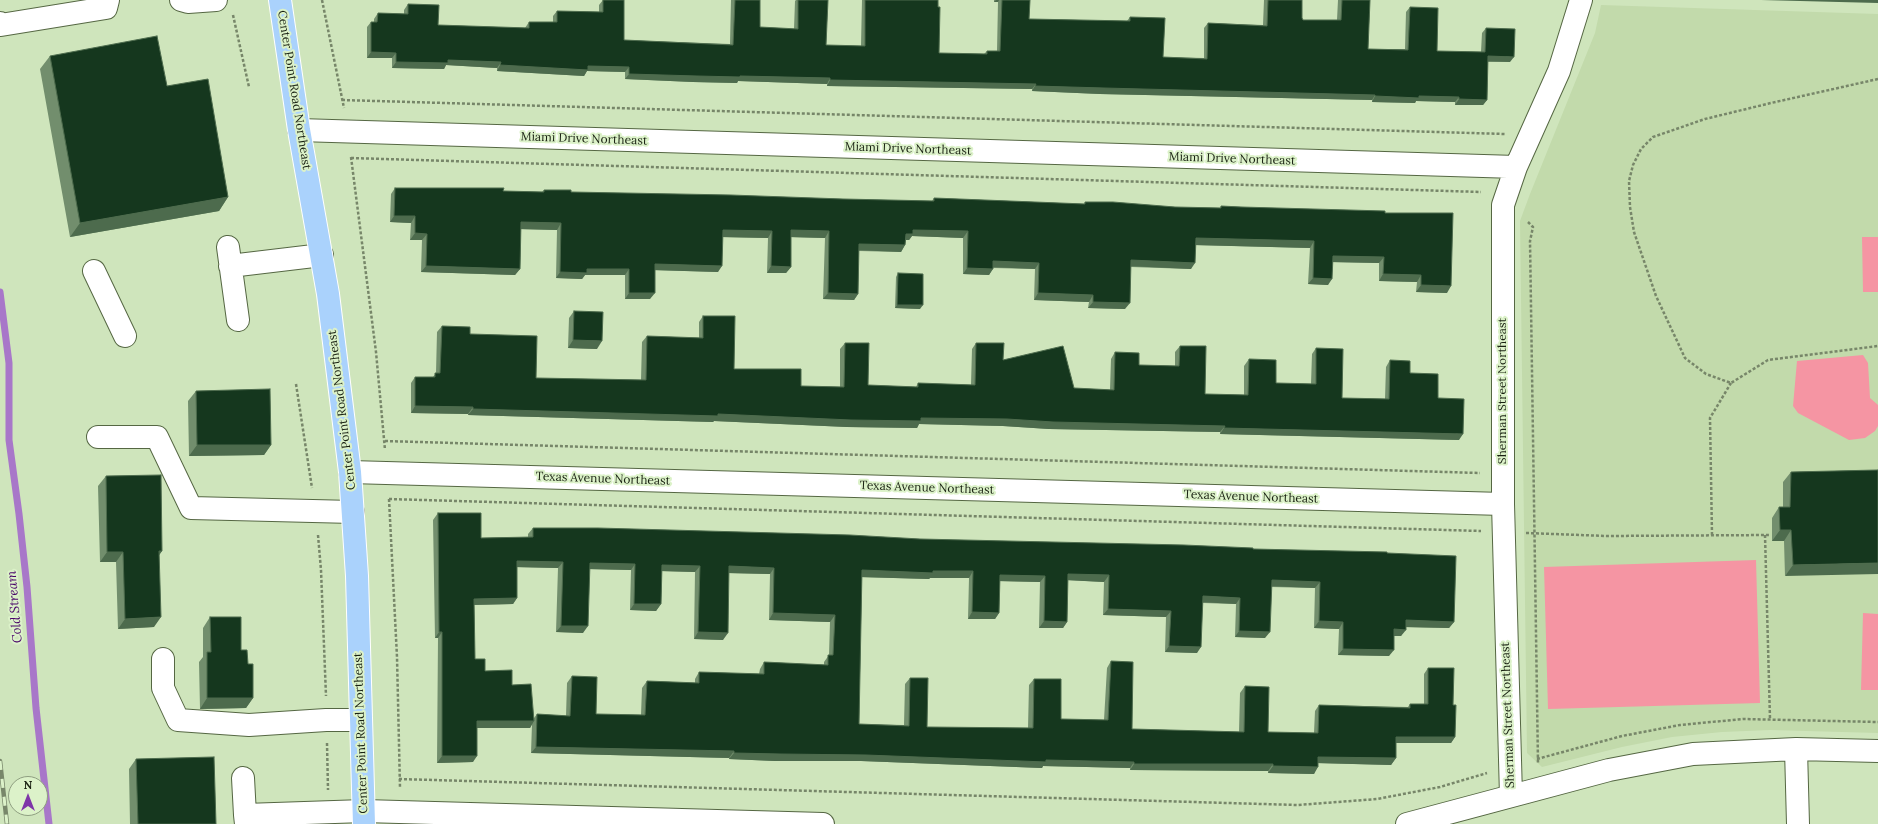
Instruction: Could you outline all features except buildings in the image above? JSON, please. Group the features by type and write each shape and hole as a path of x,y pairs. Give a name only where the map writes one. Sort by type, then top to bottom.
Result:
{"main road":[{"name":"Center Point Road Northeast","path":"280,0 299,130 328,294 350,472 357,576 364,818"}],"street":[{"path":"0,23 1,25 106,8 108,0"},
{"path":"181,0 188,2 224,4"},
{"name":"Sherman Street Northeast","path":"1511,796 1503,504 1504,205 1516,167 1559,71 1581,0"},
{"name":"Miami Drive Northeast","path":"299,130 1516,167"},
{"path":"238,320 229,257 322,255"},
{"path":"94,271 126,336"},
{"path":"98,437 157,437 191,508 353,512"},
{"name":"Texas Avenue Northeast","path":"350,472 1503,504"},
{"path":"163,660 163,688 178,720 250,725 326,720 361,720"},
{"path":"1796,749 1798,824"},
{"path":"1406,824 1609,770 1693,754 1796,749 1878,751"},
{"path":"243,778 245,820 328,812 364,818 823,824"}],"path":[{"path":"322,0 345,112"},
{"path":"224,4 249,87"},
{"path":"1731,383 1706,374 1685,358 1656,296 1634,232 1630,207 1629,181 1633,165 1641,149 1653,137 1681,126 1771,102 1878,79"},
{"path":"342,100 1507,134"},
{"path":"351,154 376,352 386,453"},
{"path":"351,158 1481,192"},
{"path":"1522,216 1533,227 1530,241 1538,765"},
{"path":"1712,535 1710,418 1731,383 1768,360 1878,346"},
{"path":"296,384 315,510 321,570 328,812"},
{"path":"385,441 1487,473"},
{"path":"389,495 397,657 400,788"},
{"path":"389,499 1488,531"},
{"path":"1524,533 1607,536 1770,535"},
{"path":"1765,535 1770,719"},
{"path":"1532,761 1648,730 1712,722 1770,719 1878,722"},
{"path":"399,779 1297,805 1329,804 1385,798 1440,787 1492,772"}],"shaded area":[{"path":"1601,5 1878,14 1878,733 1770,730 1722,732 1672,737 1622,747 1542,767 1527,753 1520,221 1595,33"},
{"path":"1862,237 1878,237 1878,292 1863,292"},
{"path":"1863,355 1868,363 1870,398 1878,405 1878,426 1875,431 1865,438 1849,440 1798,413 1793,406 1797,361"},
{"path":"1756,560 1760,703 1548,709 1544,567"},
{"path":"1863,613 1878,614 1878,690 1861,690"}],"waterway":[{"name":"Cold Stream","path":"0,292 9,363 9,440 27,587 36,708 49,824"}],"railway":[{"path":"0,761 7,824"}]}
